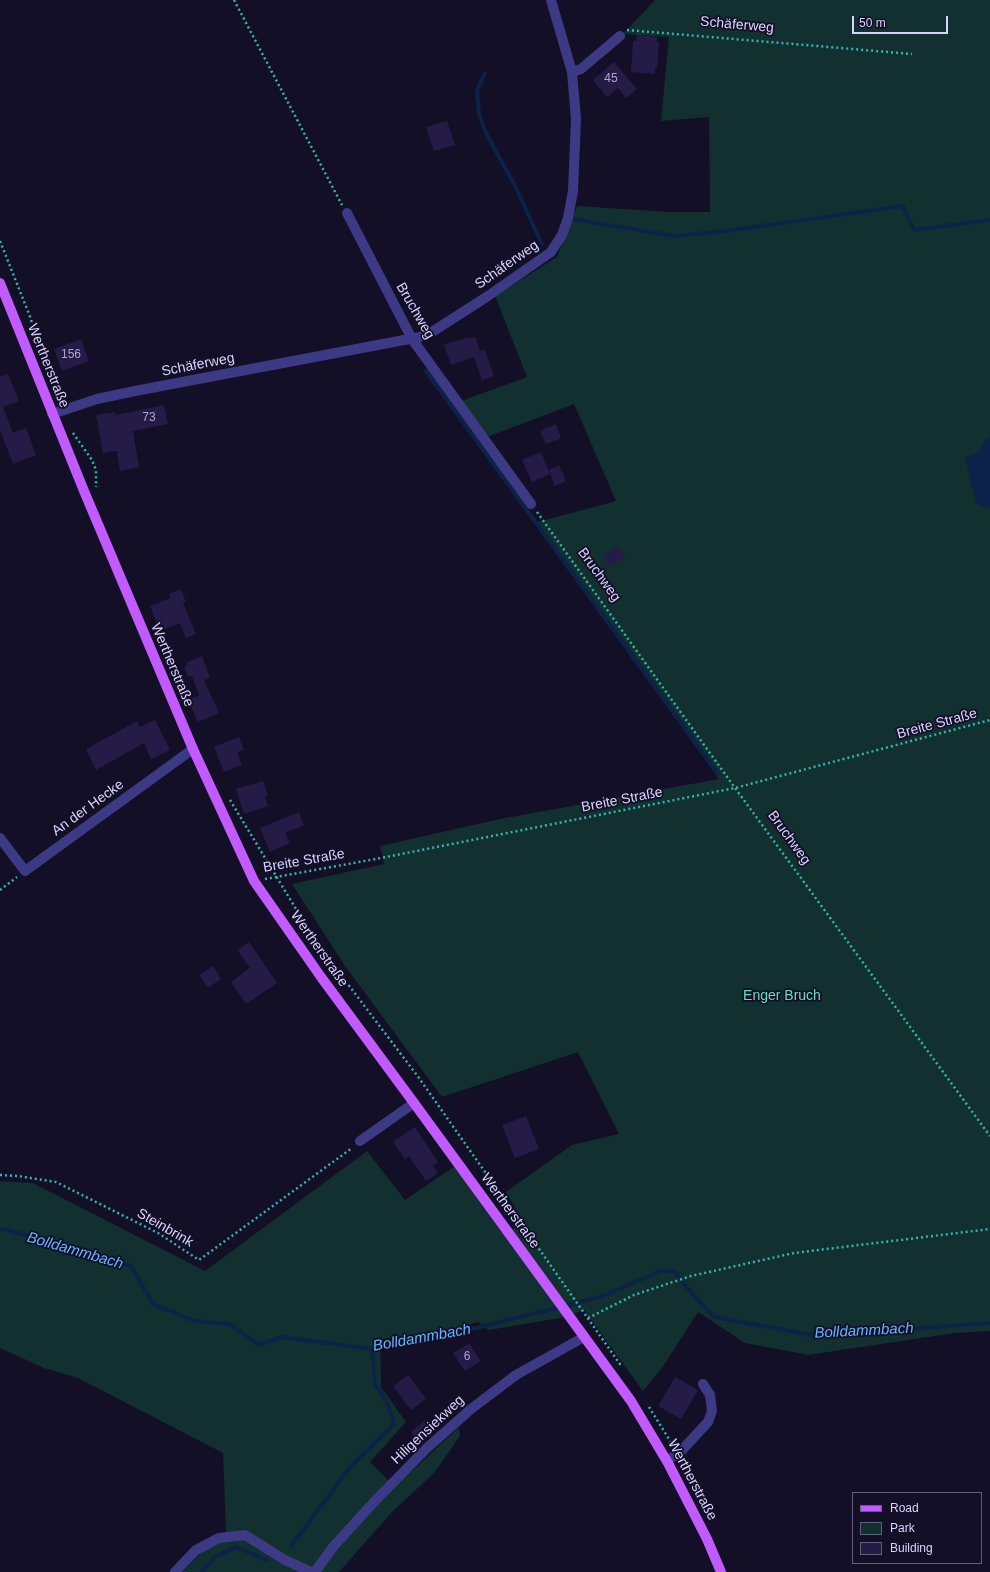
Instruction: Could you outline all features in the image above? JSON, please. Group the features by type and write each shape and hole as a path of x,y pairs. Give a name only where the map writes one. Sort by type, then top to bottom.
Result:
{"main road":[{"name":"Wertherstraße","path":"0,283 52,414 193,749 254,881 321,977 631,1401 667,1461 707,1539 720,1572"}],"street":[{"name":"Schäferweg","path":"52,414 98,399 135,391 412,339 432,332 518,276 551,252 562,235 568,218 573,191 576,119 572,72 551,0"},
{"path":"572,72 581,69 620,36"},
{"name":"Bruchweg","path":"347,213 412,339 531,504"},
{"name":"An der Hecke","path":"26,871 193,749"},
{"path":"0,838 26,871"},
{"path":"360,1142 414,1103"},
{"name":"Hiligensiekweg","path":"315,1572 333,1547 373,1503 427,1448 471,1409 516,1375 584,1337"},
{"path":"667,1461 682,1450 708,1422 712,1411 712,1403 710,1395 703,1384"},
{"path":"175,1572 196,1550 219,1538 245,1535 285,1560 311,1572"}],"path":[{"path":"234,0 347,213"},
{"name":"Schäferweg","path":"620,36 626,30 636,30 912,54"},
{"path":"0,241 31,319 35,341"},
{"path":"71,429 92,460 96,470 97,492"},
{"name":"Bruchweg","path":"531,504 735,788 990,1136"},
{"name":"Breite Straße","path":"254,881 735,788 990,720"},
{"path":"227,794 275,877 316,942 419,1078 589,1318 634,1295 690,1276 787,1254 990,1229"},
{"path":"0,890 26,871"},
{"name":"Steinbrink","path":"0,1175 18,1176 56,1182 158,1233 199,1260 360,1142"}],"green space":[{"name":"Enger Bruch","path":"655,0 990,0 990,1331 955,1333 808,1355 745,1343 698,1312 662,1368 643,1391 584,1310 560,1318 489,1330 478,1322 435,1334 380,1339 381,1387 406,1422 370,1462 395,1487 459,1427 460,1436 434,1473 391,1513 339,1572 183,1572 202,1552 236,1534 226,1532 223,1453 78,1378 44,1368 0,1348 0,1181 33,1183 205,1271 367,1151 405,1200 455,1166 501,1232 525,1225 506,1192 572,1145 619,1134 578,1052 442,1097 345,966 292,884 384,864 380,846 500,819 719,779 534,523 616,501 574,404 487,437 461,401 527,377 495,296 557,257 577,206 670,212 710,212 709,117 661,121 669,37 623,34"}],"water":[{"path":"990,438 990,507 988,508 976,504 965,457 978,452 986,439"}],"building":[{"path":"637,35 657,37 657,42 659,43 657,68 655,68 655,74 631,72 633,41 636,41"},
{"path":"614,62 637,89 626,98 618,88 607,97 593,80"},
{"path":"447,121 455,145 434,151 426,127"},
{"path":"468,337 469,339 475,337 480,351 485,350 494,376 482,380 474,357 451,365 444,345"},
{"path":"81,339 89,361 62,371 54,349"},
{"path":"8,374 19,401 3,407 13,433 26,428 36,455 13,464 0,430 0,377"},
{"path":"164,405 168,424 133,431 139,467 120,471 117,451 103,453 96,415 115,412 116,415"},
{"path":"556,424 561,438 546,444 540,431"},
{"path":"541,452 550,474 532,482 522,460"},
{"path":"559,465 566,481 555,486 549,470"},
{"path":"619,546 626,556 610,567 603,556"},
{"path":"181,589 186,602 183,603 196,634 186,638 180,623 160,631 150,606 170,598 169,594"},
{"path":"202,656 210,678 204,680 219,713 198,722 188,700 199,695 192,676 188,677 184,667 187,666 186,663"},
{"path":"155,720 170,750 151,759 144,743 96,770 86,749 137,721 140,727"},
{"path":"239,737 244,750 237,752 242,765 224,772 214,747"},
{"path":"263,781 268,795 265,796 268,806 244,814 236,789"},
{"path":"299,812 304,825 285,833 290,843 270,852 260,828"},
{"path":"249,942 277,983 246,1004 231,982 250,968 237,950"},
{"path":"213,966 221,979 208,988 199,975"},
{"path":"526,1116 539,1149 515,1158 502,1125"},
{"path":"415,1127 438,1162 433,1166 438,1173 426,1181 409,1156 405,1159 393,1142"},
{"path":"469,1343 481,1361 465,1371 453,1353"},
{"path":"408,1375 426,1399 411,1410 393,1386"},
{"path":"675,1377 698,1390 681,1419 658,1406"},
{"path":"425,1420 432,1428 417,1440 411,1432"}],"waterway":[{"path":"485,73 477,90 479,114 487,135 514,184 542,244"},
{"path":"570,222 572,219 675,236 725,231 903,206 914,230 990,220"},
{"path":"426,371 718,774"},
{"name":"Bolldammbach","path":"0,1229 131,1266 153,1304 195,1321 230,1324 259,1345 282,1337 372,1349 436,1338 600,1297 661,1271 675,1272 679,1277"},
{"name":"Bolldammbach","path":"682,1282 714,1317 816,1336 990,1323"},
{"path":"291,1546 351,1466 394,1424 389,1407 375,1383 372,1349"},
{"path":"201,1572 216,1556 237,1547 266,1560"}]}
